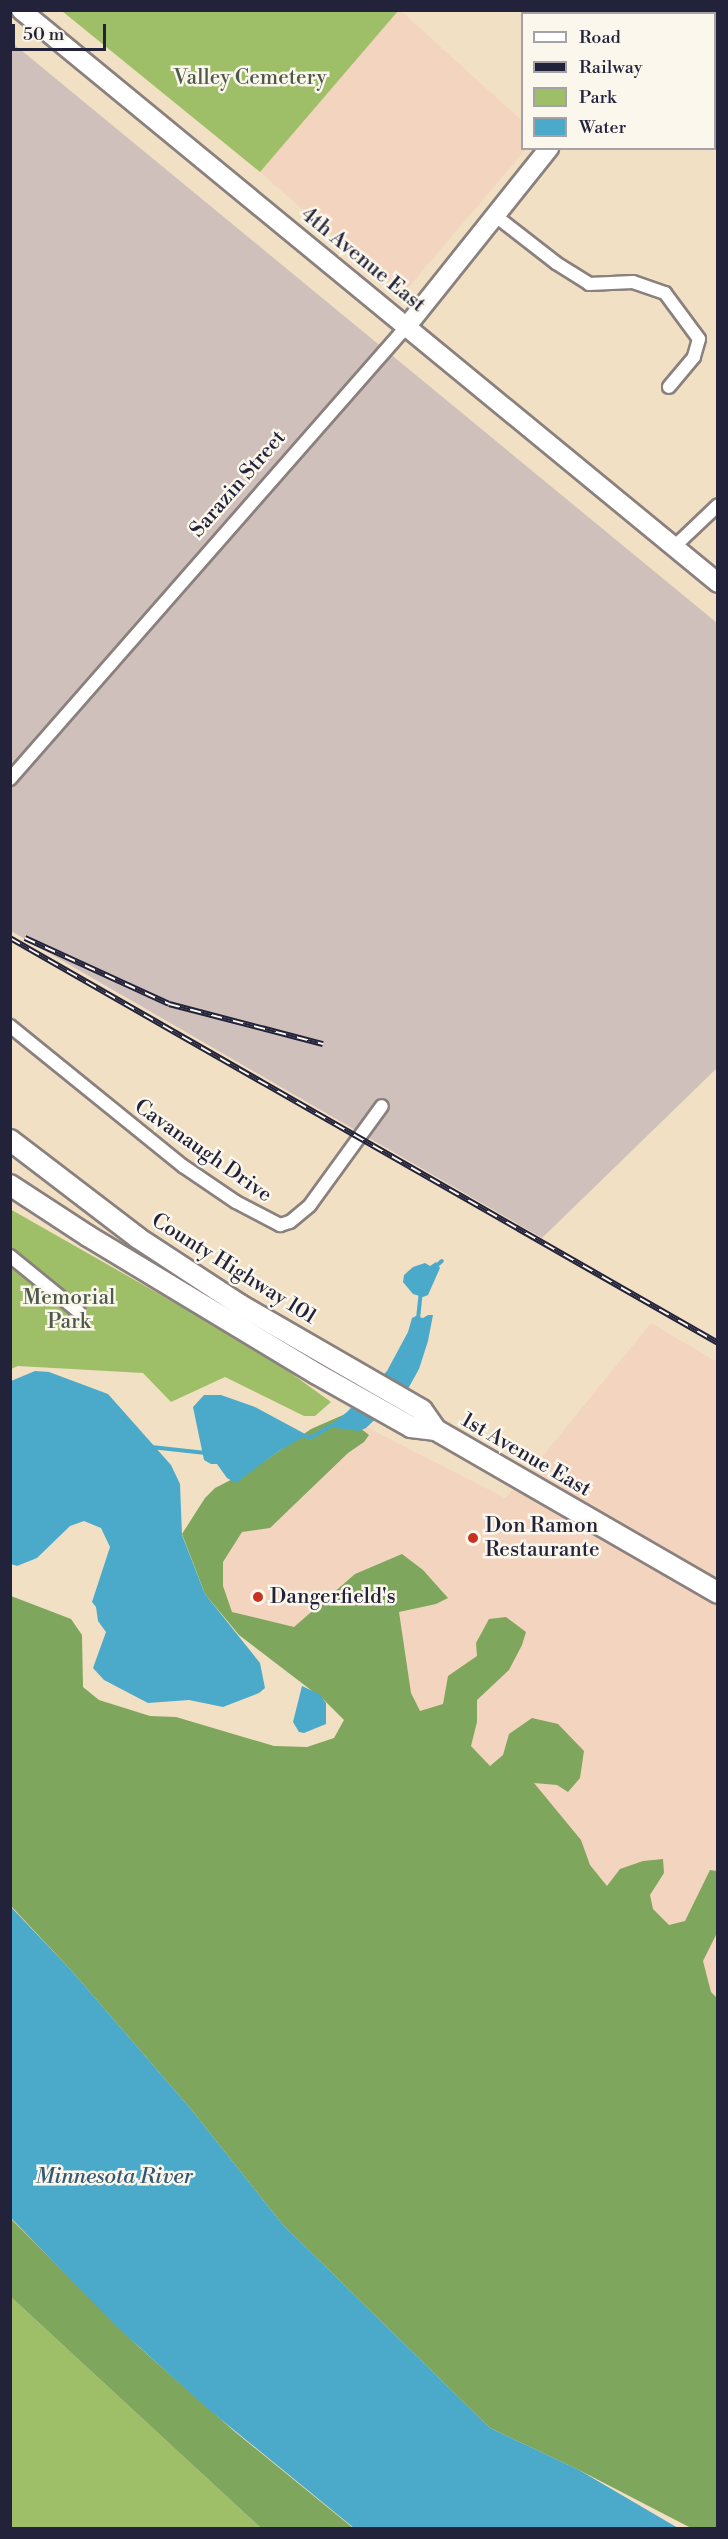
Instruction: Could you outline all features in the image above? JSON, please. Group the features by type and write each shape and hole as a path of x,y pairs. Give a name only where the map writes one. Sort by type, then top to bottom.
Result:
{"main road":[{"name":"County Highway 101","path":"10,1140 155,1250 240,1305 422,1410 436,1430"},
{"path":"10,1185 88,1236 316,1374 411,1427 436,1430"},
{"name":"1st Avenue East","path":"436,1430 717,1593"}],"street":[{"name":"4th Avenue East","path":"21,10 675,546 717,583"},
{"name":"Sarazin Street","path":"10,779 407,326 497,217 547,150"},
{"path":"497,217 556,263 590,284 633,282 665,293 699,339 694,357 669,387"},
{"path":"675,546 717,505"},
{"name":"Cavanaugh Drive","path":"10,1026 183,1166 236,1202 280,1225 290,1222 310,1205 382,1106"},
{"path":"10,1256 79,1312"}],"shaded area":[{"path":"398,11 401,11 521,120 521,150 525,150 401,296 260,172"},
{"path":"10,41 717,623 717,1068 542,1238 11,931"},
{"path":"651,1323 717,1362 717,2013 523,1788 213,1603 194,1515 256,1467 343,1415 505,1498 538,1462"}],"green space":[{"name":"Valley Cemetery","path":"62,11 398,11 260,172"},
{"name":"Memorial Park","path":"10,1209 263,1353 331,1402 315,1416 304,1416 225,1377 171,1402 143,1373 18,1366 11,1369"},
{"path":"343,1415 369,1435 270,1528 242,1532 223,1562 223,1586 232,1612 294,1627 355,1574 402,1554 423,1570 448,1598 436,1604 399,1612 411,1693 420,1711 443,1704 448,1676 477,1656 476,1643 489,1619 506,1617 526,1632 509,1670 477,1700 477,1722 471,1746 490,1766 503,1755 509,1734 532,1718 558,1724 584,1751 580,1778 568,1792 557,1785 534,1783 581,1840 590,1865 607,1886 620,1869 643,1861 663,1859 664,1873 650,1895 653,1909 669,1925 685,1921 710,1870 717,1871 717,1933 703,1961 711,1992 718,1999 717,2528 691,2528 579,2470 490,2428 283,2225 190,2108 70,1969 11,1906 11,1596 71,1619 82,1635 83,1687 99,1700 150,1716 176,1717 274,1746 307,1747 334,1738 344,1720 324,1700 239,1635 205,1594 182,1534 205,1498 215,1488 256,1467 311,1429"},
{"path":"10,2218 139,2347 234,2431 353,2528 261,2528 11,2297"},
{"path":"11,2297 261,2528 11,2528"}],"water":[{"path":"436,1262 440,1268 428,1295 423,1297 413,1294 403,1282 404,1275 413,1267 425,1263 430,1266"},
{"path":"433,1315 428,1341 419,1369 409,1387 366,1428 359,1431 328,1427 347,1412 387,1371 408,1332 412,1318 416,1316 423,1318"},
{"path":"35,1371 49,1372 108,1394 171,1465 180,1484 182,1535 205,1594 260,1663 265,1688 259,1693 223,1707 189,1700 148,1703 104,1680 93,1668 106,1632 98,1621 96,1607 92,1602 110,1547 101,1528 84,1521 70,1526 37,1558 17,1566 11,1564 11,1381"},
{"path":"204,1395 221,1395 255,1407 307,1435 279,1451 236,1483 227,1478 217,1464 204,1460 193,1407"},
{"path":"302,1686 319,1694 326,1703 326,1724 304,1733 299,1732 293,1722"},
{"name":"Minnesota River","path":"10,1906 70,1969 190,2108 283,2225 490,2428 579,2470 678,2528 354,2528 207,2408 116,2326 11,2218"}],"waterway":[{"path":"435,1267 442,1261"},
{"path":"418,1319 421,1291"},
{"path":"302,1436 312,1437 330,1426"},
{"path":"151,1447 206,1453"}],"railway":[{"path":"10,938 718,1343"},
{"path":"25,938 169,1004 323,1044"}],"place":[{"name":"Don Ramon Restaurante","path":"473,1538"},
{"name":"Dangerfield's","path":"258,1597"}]}
